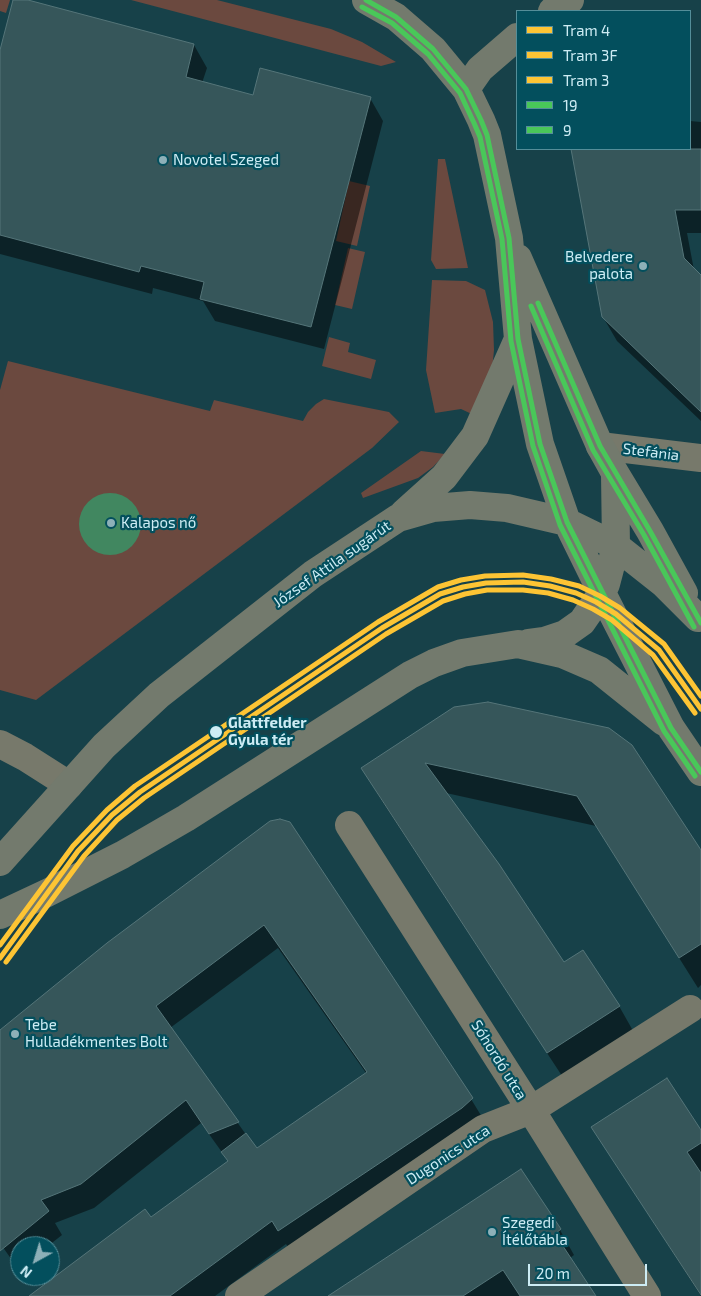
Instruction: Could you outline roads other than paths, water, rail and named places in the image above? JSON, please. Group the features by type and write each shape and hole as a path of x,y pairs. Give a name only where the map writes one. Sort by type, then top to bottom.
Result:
{"street":[{"path":"366,0 396,17 433,49 466,89 487,134 509,238 518,339 540,444 567,522 671,728 701,772"},
{"path":"554,10 570,0"},
{"path":"466,89 480,69 516,38"},
{"path":"509,238 600,446 614,473 650,531 699,621"},
{"path":"398,518 444,477 475,436 518,339"},
{"name":"Stefánia","path":"600,446 701,458"},
{"path":"0,915 113,859 186,818 410,675 434,662 462,653 544,641 565,634 582,622 602,593 616,546 614,473"},
{"name":"József Attila sugárút","path":"0,862 104,746 159,695 312,574 398,518 433,508 470,505 508,508 567,522 616,546 664,584 699,621"},
{"path":"518,644 562,654 599,670 671,728"},
{"path":"0,744 69,785"},
{"name":"Sóhordó utca","path":"349,825 647,1296"},
{"name":"Dugonics utca","path":"238,1296 483,1129 531,1110 690,1010"}],"tram line":[{"name":"3","path":"0,945 73,846 107,810 135,786 378,622 438,587 461,580 485,576 523,575 579,586 620,608 664,644 701,696"},
{"name":"4","path":"0,958 78,851 112,815 140,792 382,628 440,594 486,583 523,582 550,586 576,593 616,614 659,650 701,709"},
{"name":"3F","path":"6,962 84,856 117,820 144,798 386,634 443,601 487,590 523,590 548,593 573,600 612,620 653,655 695,713"}],"place":[{"name":"Novotel Szeged","path":"163,160"},
{"name":"Belvedere palota","path":"643,266"},
{"name":"Kalapos nő","path":"111,523"},
{"name":"Glattfelder Gyula tér","path":"216,732"},
{"name":"Tebe Hulladékmentes Bolt","path":"15,1034"},
{"name":"Szegedi Ítélőtábla","path":"492,1232"}]}
